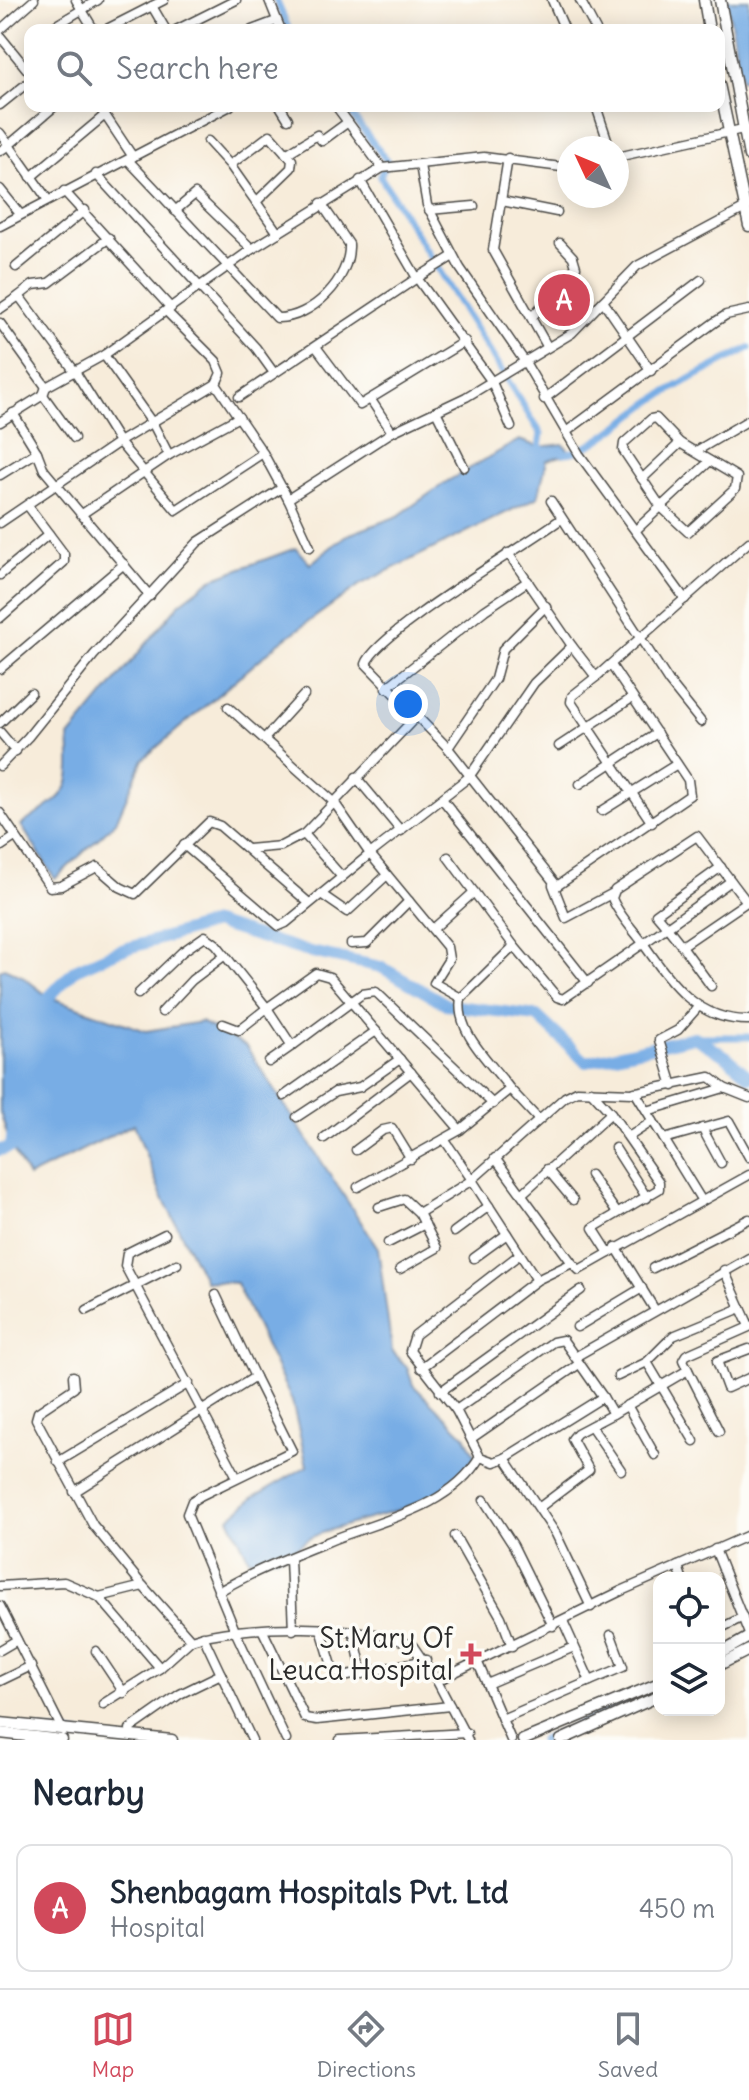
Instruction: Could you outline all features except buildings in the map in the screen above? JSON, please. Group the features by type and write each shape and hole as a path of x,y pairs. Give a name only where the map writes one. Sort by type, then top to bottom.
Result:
{"main road":[{"path":"704,0 708,24"},
{"path":"720,0 724,24"},
{"path":"725,28 749,156"},
{"path":"724,112 749,226"},
{"path":"725,1650 749,1636"},
{"path":"725,1662 749,1650"},
{"path":"523,1740 653,1686"},
{"path":"561,1740 653,1699"},
{"path":"0,1723 63,1735"},
{"path":"0,1733 8,1737 131,1736 172,1740"}],"street":[{"path":"24,65 0,33 34,0"},
{"path":"76,0 90,24"},
{"path":"58,24 98,0"},
{"path":"117,24 164,0"},
{"path":"188,24 236,0"},
{"path":"269,0 278,24"},
{"path":"552,0 562,24"},
{"path":"580,0 593,24"},
{"path":"152,6 162,24"},
{"path":"268,24 276,21"},
{"path":"0,105 24,86"},
{"path":"0,151 48,112"},
{"path":"103,112 130,159 277,318 301,311 322,298 335,286 350,253 347,238 321,203"},
{"path":"0,226 219,112"},
{"path":"284,112 288,119"},
{"path":"340,112 384,168"},
{"path":"598,112 606,136"},
{"path":"31,177 105,115"},
{"path":"286,154 317,135 322,141 348,122"},
{"path":"629,154 743,129"},
{"path":"0,133 48,200"},
{"path":"230,165 266,136 274,138 292,160 291,168 256,202"},
{"path":"208,141 230,165 278,233"},
{"path":"0,422 104,355 228,265 321,203 384,168 469,158 508,158 557,166"},
{"path":"508,158 494,254 547,346"},
{"path":"420,165 429,210 453,256 525,362 544,399 577,450 685,599"},
{"path":"96,174 274,373"},
{"path":"360,180 417,278 492,382 511,427"},
{"path":"0,189 20,214"},
{"path":"0,523 119,442 216,384 221,373 216,361 85,210 64,191"},
{"path":"175,211 195,194 252,249"},
{"path":"502,201 557,212"},
{"path":"429,210 474,206"},
{"path":"288,499 392,432 492,382 572,333 637,266 747,207"},
{"path":"16,267 85,210"},
{"path":"0,309 33,285 49,283 109,238"},
{"path":"532,317 576,267 573,257 560,243"},
{"path":"239,397 453,256"},
{"path":"544,399 701,280"},
{"path":"19,296 76,373 119,442 176,510 263,453"},
{"path":"603,301 651,371"},
{"path":"566,432 726,315 749,310"},
{"path":"0,323 74,438"},
{"path":"317,348 360,405 465,341"},
{"path":"104,355 153,424 169,455"},
{"path":"216,384 263,453 310,547"},
{"path":"371,400 392,432"},
{"path":"436,411 464,467"},
{"path":"13,413 37,452 44,470 150,596"},
{"path":"82,514 169,455 239,417"},
{"path":"654,418 680,443 698,450 737,477 739,483 686,533 661,507 623,450 624,443 654,418"},
{"path":"698,450 749,420"},
{"path":"642,479 680,443"},
{"path":"0,475 37,452"},
{"path":"636,530 710,461"},
{"path":"0,766 16,751 94,655 198,542 282,488"},
{"path":"551,501 640,639 701,722"},
{"path":"0,618 64,562 64,554 28,506"},
{"path":"561,519 440,600 369,655 367,668 448,748 553,885 566,918 613,893 692,837 703,840 748,901 682,946"},
{"path":"0,575 49,534"},
{"path":"652,823 570,698 749,542"},
{"path":"508,553 596,677"},
{"path":"0,669 124,564"},
{"path":"386,688 474,618 528,581"},
{"path":"448,748 495,679 503,649 546,606"},
{"path":"184,845 279,926 469,777 534,683 572,646"},
{"path":"553,885 564,883 690,795 688,780 611,665"},
{"path":"0,723 31,693"},
{"path":"264,739 304,695"},
{"path":"559,746 632,698"},
{"path":"228,707 334,802 370,854 433,929 450,953 434,983 460,1004 466,1032 510,1089 539,1120"},
{"path":"247,849 281,846 304,834 415,718"},
{"path":"0,732 16,751"},
{"path":"580,784 657,733"},
{"path":"602,811 677,764"},
{"path":"356,777 401,831"},
{"path":"443,800 588,983"},
{"path":"0,813 50,887 61,886 97,867 120,887 135,894 209,822 220,826 309,903"},
{"path":"304,834 342,877"},
{"path":"0,847 15,837"},
{"path":"448,857 514,946 559,999 588,983 731,881"},
{"path":"711,986 657,911 721,867"},
{"path":"321,894 347,912 387,875"},
{"path":"433,929 474,892"},
{"path":"613,893 612,901 663,973 698,1007 734,1020 749,1020"},
{"path":"351,944 367,943 409,901"},
{"path":"138,994 199,938 210,938 267,1008 292,1046"},
{"path":"460,1004 514,946"},
{"path":"162,1012 192,980 225,955"},
{"path":"223,1024 239,1030 316,973 330,977 460,1130"},
{"path":"269,1062 362,994 376,992 493,1104"},
{"path":"673,1086 661,1048 662,1037 683,1025 698,1007"},
{"path":"284,1096 376,1031"},
{"path":"297,1117 335,1092 360,1087 400,1059"},
{"path":"324,1138 368,1108 411,1072"},
{"path":"419,1213 472,1180 572,1092 635,1092 710,1077 724,1088 749,1098"},
{"path":"647,1111 724,1088"},
{"path":"358,1187 460,1130 510,1089"},
{"path":"591,1091 630,1136 660,1186 647,1198 593,1228 642,1288 655,1310"},
{"path":"635,1092 702,1201"},
{"path":"523,1193 611,1113"},
{"path":"630,1136 653,1121"},
{"path":"664,1139 729,1121 749,1157"},
{"path":"356,1150 392,1128 411,1159"},
{"path":"702,1128 721,1163"},
{"path":"444,1139 537,1280"},
{"path":"615,1148 647,1198"},
{"path":"495,1158 579,1270 749,1175"},
{"path":"547,1169 573,1200"},
{"path":"590,1175 617,1213"},
{"path":"379,1207 404,1199 419,1213 437,1244 435,1251 400,1269"},
{"path":"454,1232 489,1206"},
{"path":"653,1268 749,1219"},
{"path":"388,1243 425,1224"},
{"path":"165,1234 125,1256 125,1266 237,1477"},
{"path":"474,1258 507,1234"},
{"path":"520,1254 415,1335 410,1351 456,1410 480,1457 494,1462 603,1397"},
{"path":"472,1438 577,1360 655,1310 749,1258"},
{"path":"421,1368 537,1280 572,1263"},
{"path":"87,1310 177,1264"},
{"path":"719,1431 683,1360 686,1355 749,1327 724,1270"},
{"path":"577,1327 642,1288"},
{"path":"440,1392 581,1290"},
{"path":"216,1295 292,1451 200,1496 188,1508 218,1592 286,1740"},
{"path":"618,1376 647,1362 673,1336 741,1308"},
{"path":"456,1410 553,1342 563,1340 613,1414"},
{"path":"749,1349 717,1361 727,1388 749,1378"},
{"path":"647,1362 694,1441"},
{"path":"540,1507 589,1470 572,1439 688,1370"},
{"path":"73,1376 74,1388 36,1416 74,1492 106,1543 191,1640"},
{"path":"74,1492 255,1377"},
{"path":"58,1462 189,1383"},
{"path":"627,1405 655,1455"},
{"path":"591,1426 621,1470"},
{"path":"218,1592 246,1575 436,1498 463,1480 480,1457"},
{"path":"505,1458 540,1507 591,1607"},
{"path":"484,1500 513,1545 553,1626"},
{"path":"437,1681 749,1535"},
{"path":"455,1536 501,1617 512,1646"},
{"path":"715,1549 749,1636"},
{"path":"290,1559 293,1630"},
{"path":"678,1566 680,1572"},
{"path":"0,1586 64,1582 99,1597 160,1668"},
{"path":"99,1597 143,1586"},
{"path":"0,1606 63,1735"},
{"path":"725,1626 743,1617"},
{"path":"563,1621 590,1681"},
{"path":"321,1629 337,1674 343,1677 426,1660"},
{"path":"353,1630 363,1674"},
{"path":"103,1704 160,1668 191,1640 203,1636 263,1631 353,1630 406,1642 426,1660 468,1736 340,1740"},
{"path":"263,1631 305,1718 450,1706"},
{"path":"502,1719 623,1667 611,1635"},
{"path":"203,1636 252,1740"},
{"path":"0,1650 17,1640"},
{"path":"487,1684 574,1647"},
{"path":"96,1651 124,1693"},
{"path":"478,1663 511,1740"},
{"path":"0,1681 31,1666"},
{"path":"131,1736 130,1729 180,1694 221,1674"}],"water":[{"path":"727,0 749,0 749,77 741,80"},
{"path":"519,440 539,447 563,444 572,453 547,460 538,497 361,584 279,643 143,759 116,822 55,879 21,825 49,806 64,791 70,771 69,737 180,603 212,579 296,548 310,564 345,536 398,516 446,482"},
{"path":"4,968 22,976 49,997 146,1031 201,1022 246,1046 378,1248 392,1351 407,1367 413,1385 465,1436 475,1456 461,1475 423,1501 312,1537 280,1557 249,1559 229,1518 254,1497 307,1466 292,1401 236,1283 205,1281 161,1194 134,1124 28,1177 11,1146 0,1112 0,970"}],"waterway":[{"path":"276,0 286,24"},
{"path":"350,112 387,161 380,176 541,434 539,447 545,451"},
{"path":"563,453 587,447 660,396 749,348"},
{"path":"41,1011 44,1002 75,970 118,951 214,923 302,950 381,967 448,1005 537,1016 586,1062 694,1037 727,1057 749,1077"},
{"path":"694,1037 749,1037"},
{"path":"0,1150 11,1147 13,1130"},
{"path":"725,1656 749,1643"},
{"path":"542,1740 653,1692"},
{"path":"34,1731 85,1736"}],"place":[{"name":"Shenbagam Hospitals Pvt. Ltd","path":"564,300"},
{"name":"St.Mary Of Leuca Hospital","path":"471,1654"}]}
